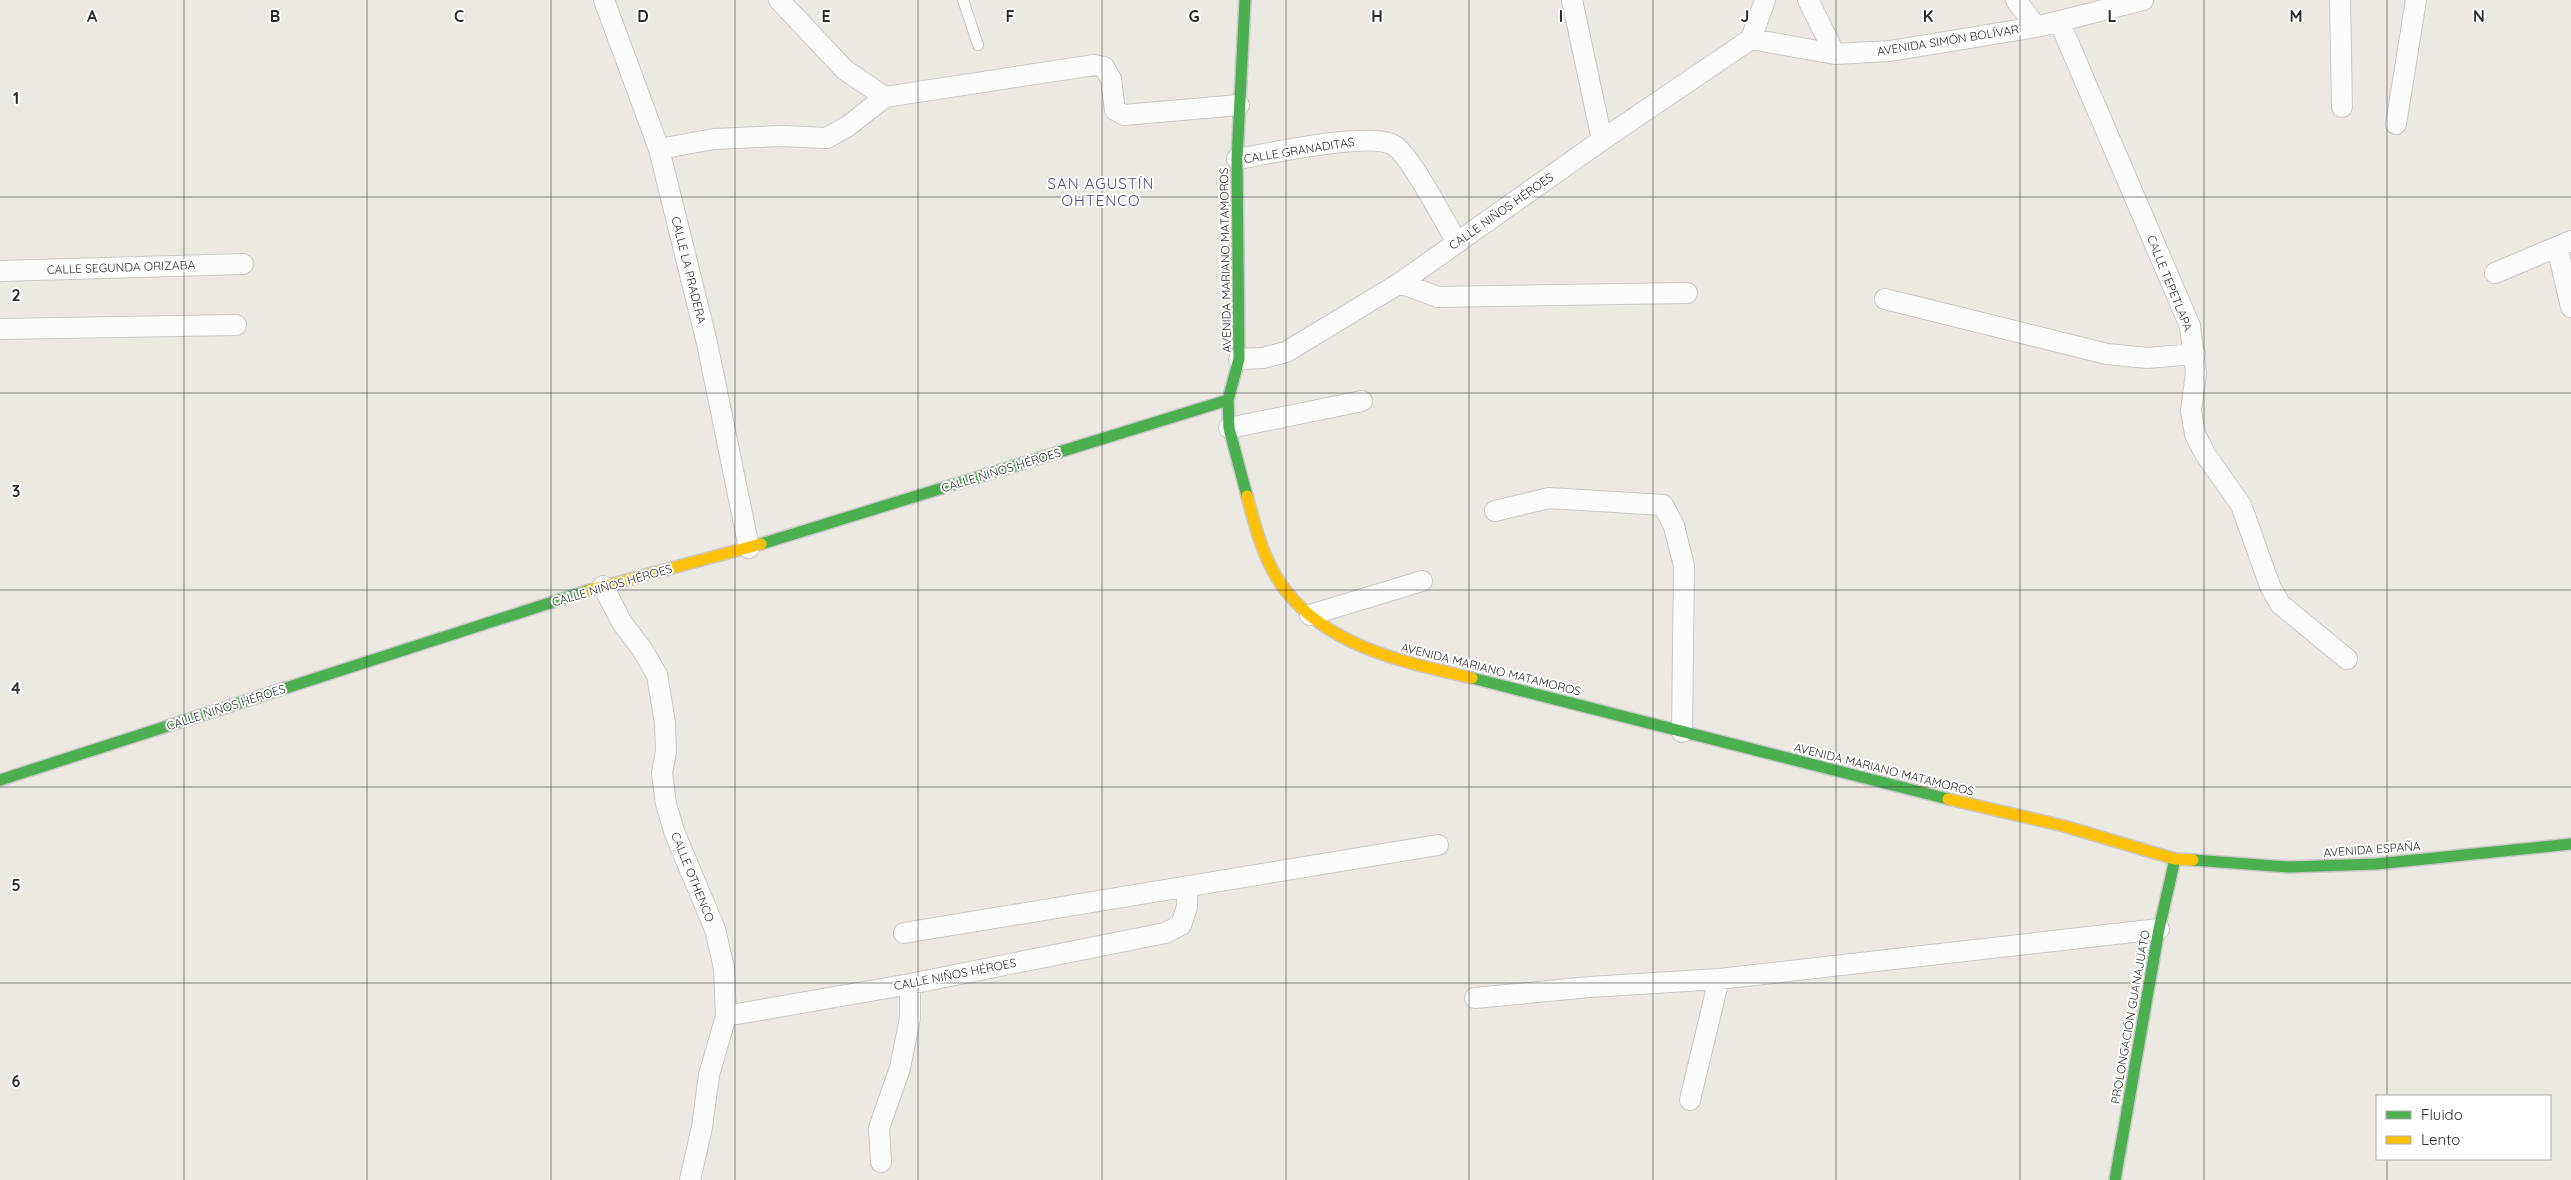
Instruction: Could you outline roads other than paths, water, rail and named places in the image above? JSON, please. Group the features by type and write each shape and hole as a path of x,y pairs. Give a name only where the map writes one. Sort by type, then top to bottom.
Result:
{"street":[{"name":"CALLE LA PRADERA","path":"604,0 659,149 707,343 749,548"},
{"path":"779,0 845,70 885,97"},
{"name":"AVENIDA MARIANO MATAMOROS","path":"1246,0 1237,159 1239,359 1228,400 1229,428 1251,513 1264,551 1285,590 1310,615 1343,638 1392,659 1577,704 1844,774 2064,826 2175,859"},
{"path":"1572,0 1602,140"},
{"path":"1808,0 1835,54"},
{"path":"2016,0 2036,27"},
{"name":"AVENIDA SIMÓN BOLÍVAR","path":"1751,39 1835,54 1890,51 2036,27 2143,0"},
{"path":"2340,0 2342,107"},
{"path":"2396,124 2416,0"},
{"path":"1751,39 1758,2"},
{"name":"CALLE TEPETLAPA","path":"2059,21 2190,326 2196,373 2191,411 2195,434 2205,454 2241,505 2270,586 2280,604 2295,619 2347,659"},
{"name":"CALLE NIÑOS HÉROES","path":"1239,359 1263,358 1286,352 1400,283 1602,140 1751,39"},
{"path":"659,149 714,139 781,136 827,138 848,126 885,97 1094,65 1104,67 1111,79 1115,110 1124,114 1239,105"},
{"name":"CALLE GRANADITAS","path":"1237,159 1352,141 1383,140 1395,146 1407,158 1457,242"},
{"path":"2495,273 2564,244 2571,307"},
{"name":"CALLE SEGUNDA ORIZABA","path":"0,271 243,264"},
{"path":"1400,283 1438,297 1687,293"},
{"path":"1885,300 2107,354 2147,358 2195,354"},
{"path":"0,329 236,325"},
{"name":"CALLE NIÑOS HÉROES","path":"0,780 603,586 749,548 1228,400"},
{"path":"1229,428 1362,401"},
{"path":"1495,510 1549,498 1663,505 1674,526 1684,566 1682,732"},
{"path":"1310,615 1422,581"},
{"name":"CALLE OTHENCO","path":"603,586 622,622 642,648 657,675 665,723 666,751 662,773 666,804 675,834 715,929 724,968 726,1016 709,1074 702,1127 690,1180"},
{"name":"AVENIDA ESPAÑA","path":"2175,859 2220,864 2289,867 2376,864 2571,844"},
{"path":"904,933 1187,888 1438,845"},
{"name":"PROLONGACIÓN GUANAJUATO","path":"2114,1180 2159,929 2175,859"},
{"name":"CALLE NIÑOS HÉROES","path":"726,1016 910,984 1165,934 1182,925 1187,907 1187,888"},
{"path":"1475,998 1590,986 1719,979 2159,929"},
{"path":"1690,1100 1719,979"},
{"path":"881,1162 879,1128 900,1068 910,1018 910,984"}],"lane":[{"path":"963,0 978,45"}],"district":[{"name":"SAN AGUSTÍN OHTENCO","path":"1101,192"}]}
